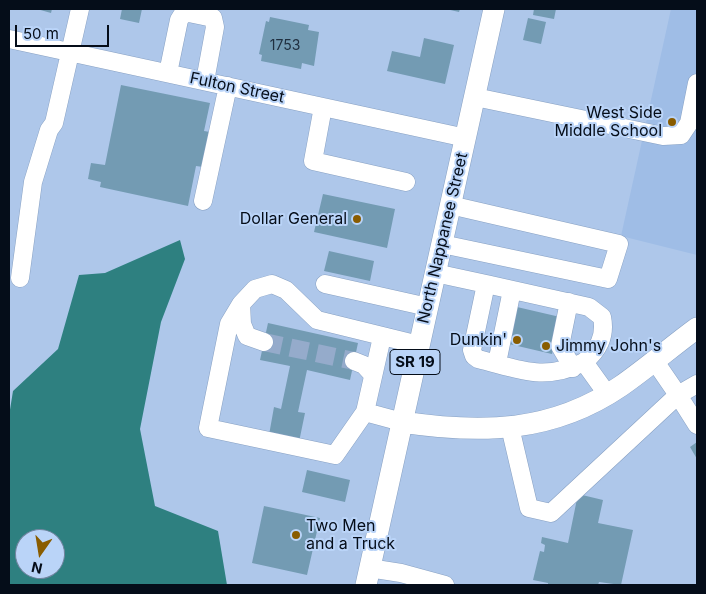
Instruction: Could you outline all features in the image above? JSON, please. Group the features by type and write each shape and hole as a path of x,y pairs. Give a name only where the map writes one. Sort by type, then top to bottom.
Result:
{"main road":[{"name":"North Nappanee Street","path":"367,577 494,9"},
{"path":"402,422 468,430 510,427 564,416 607,394 697,328"}],"street":[{"path":"20,278 32,182 49,130 54,123 80,9"},
{"path":"168,74 179,20 184,12 213,18 215,27 205,81"},
{"name":"Fulton Street","path":"9,39 466,138"},
{"path":"474,97 663,136 681,135 689,123 697,83"},
{"path":"203,201 228,86"},
{"path":"322,107 314,161 406,182"},
{"path":"442,244 608,279 619,244 450,205"},
{"path":"435,273 590,306 602,317 603,324 599,345 578,365 550,374 533,372 478,359 474,356 472,350 486,284"},
{"path":"382,337 365,412 335,455 208,428 229,324 255,289 272,284 286,290 317,320 419,345"},
{"path":"325,284 428,306"},
{"path":"496,363 512,290"},
{"path":"569,302 560,346 607,394"},
{"path":"242,304 242,324 247,336 264,342"},
{"path":"654,360 697,425"},
{"path":"354,361 364,365 373,375"},
{"path":"510,427 529,508 551,513 678,395 697,384"},
{"path":"365,412 402,422"},
{"path":"367,577 401,573 445,585"}],"shaded area":[{"name":"West Side Middle School","path":"671,9 697,9 697,255 621,236"},
{"path":"180,240 185,259 161,322 140,429 155,506 218,531 227,585 9,585 9,416 13,391 58,349 79,275 105,273"}],"building":[{"path":"37,9 52,9 51,13"},
{"path":"122,9 142,9 139,23 120,19"},
{"path":"446,9 460,9 459,12"},
{"path":"534,9 556,9 554,19 533,15"},
{"path":"270,17 309,25 308,30 319,32 314,66 302,63 301,69 261,61 262,55 259,54 266,21 269,22"},
{"path":"528,18 546,22 541,44 523,40"},
{"path":"424,38 454,45 445,84 387,71 392,51 420,57"},
{"path":"121,85 210,103 204,131 210,132 203,167 196,166 188,206 100,187 101,182 88,179 91,163 105,165"},
{"path":"323,194 395,209 387,248 314,232"},
{"path":"329,251 374,261 370,281 324,271"},
{"path":"517,307 560,317 552,354 509,344"},
{"path":"268,323 358,343 350,380 307,370 298,412 305,413 299,442 269,435 274,407 281,409 290,366 260,360"},
{"path":"697,442 697,459 690,447"},
{"path":"307,470 350,480 345,502 302,492"},
{"path":"578,494 603,500 598,523 633,530 621,585 599,582 598,585 548,585 548,583 533,580 540,551 544,552 545,545 541,543 542,537 568,543"},
{"path":"264,506 320,518 307,575 252,563"}],"tunnel":[{"path":"264,342 354,361"}],"place":[{"name":"West Side Middle School","path":"672,122"},
{"name":"Dollar General","path":"357,219"},
{"name":"Dunkin'","path":"517,340"},
{"name":"Jimmy John's","path":"546,346"},
{"name":"Two Men and a Truck","path":"296,535"}]}
